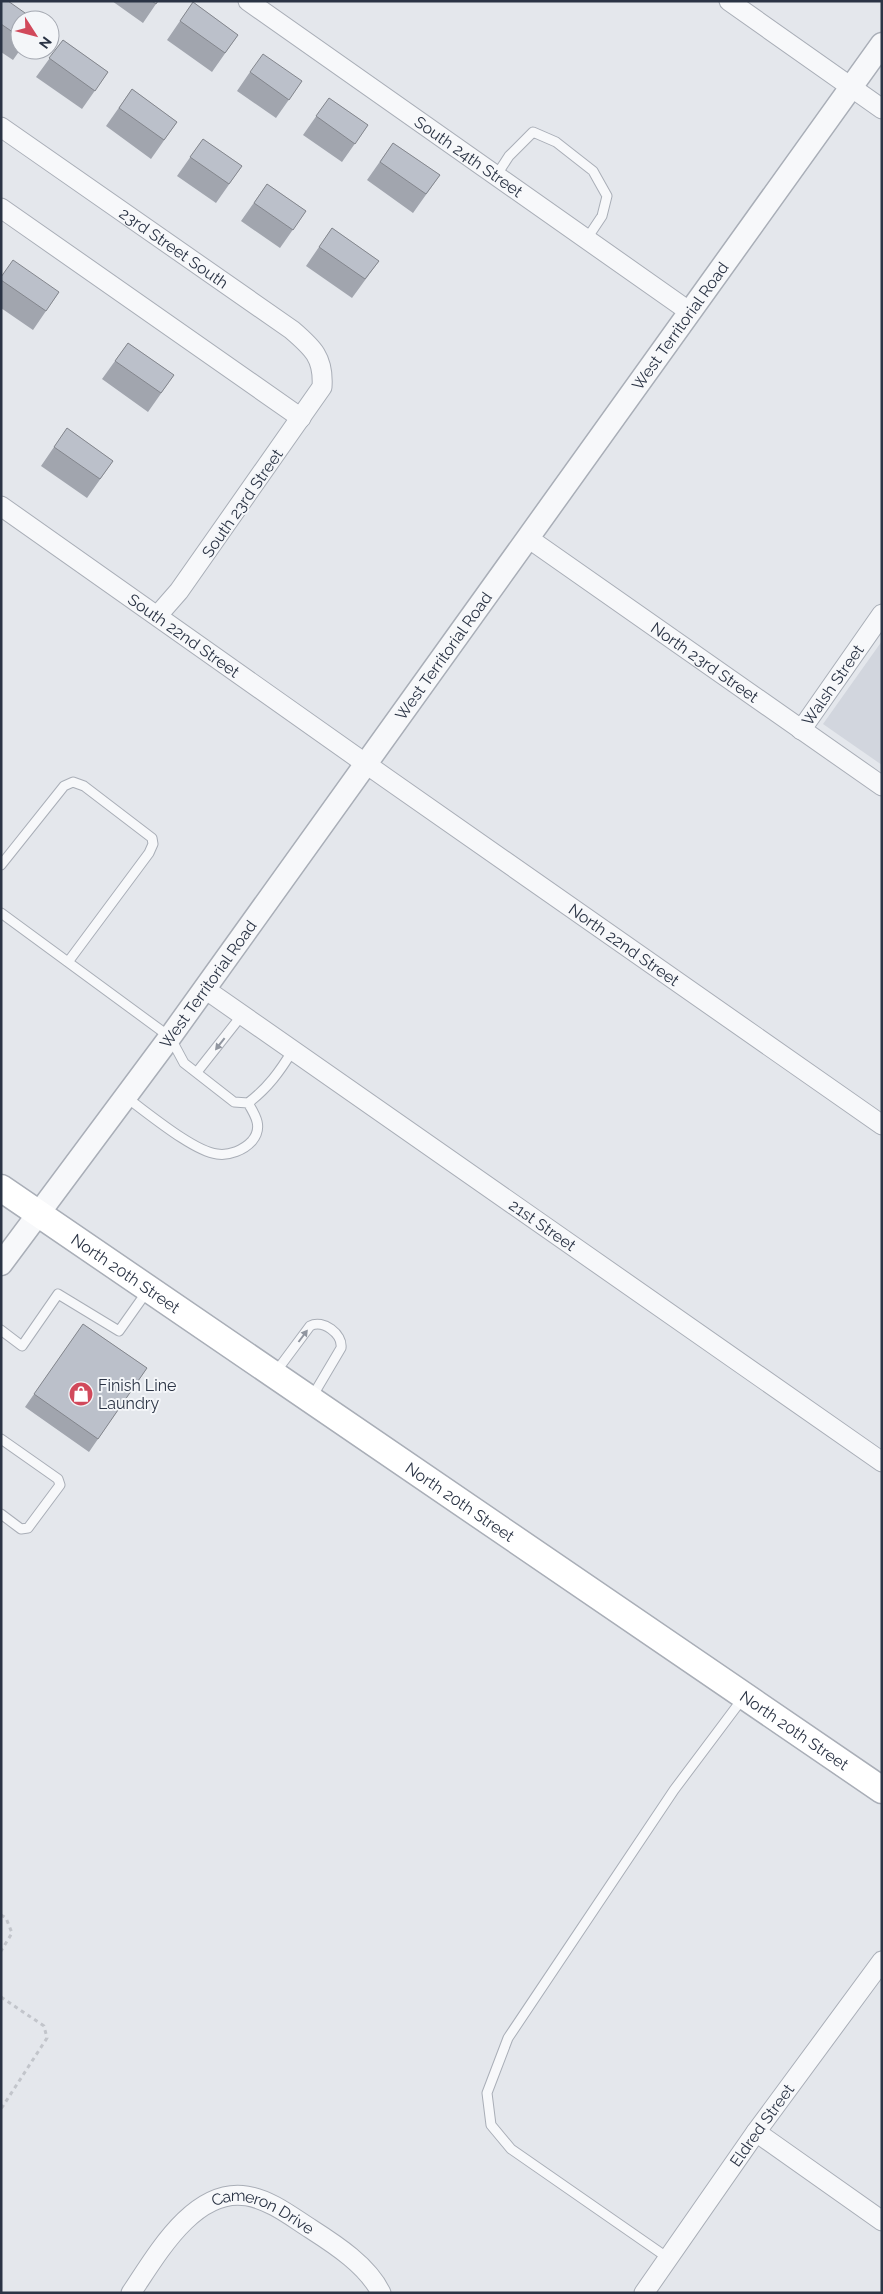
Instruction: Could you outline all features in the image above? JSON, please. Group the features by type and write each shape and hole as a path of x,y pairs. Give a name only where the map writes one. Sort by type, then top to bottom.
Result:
{"main road":[{"name":"North 20th Street","path":"1,1188 882,1790"}],"street":[{"name":"South 24th Street","path":"248,1 690,312"},
{"path":"729,1 882,109"},
{"name":"West Territorial Road","path":"1,1264 170,1038 882,44"},
{"name":"23rd Street South","path":"1,127 305,341 312,347 319,359 323,374 322,387"},
{"path":"1,208 301,418"},
{"name":"South 23rd Street","path":"158,615 179,591 322,387"},
{"name":"South 22nd Street","path":"1,506 158,615 366,765"},
{"name":"North 23rd Street","path":"528,538 882,786"},
{"name":"Walsh Street","path":"801,730 882,614"},
{"name":"North 22nd Street","path":"366,765 882,1125"},
{"name":"21st Street","path":"205,989 882,1462"},
{"name":"Eldred Street","path":"644,2293 756,2132 882,1961"},
{"path":"756,2132 882,2221"},
{"name":"Cameron Drive","path":"131,2293 165,2244 188,2217 208,2202 225,2197 247,2196 275,2206 326,2238 358,2264 381,2293"}],"lane":[{"path":"496,176 509,156 533,132 556,142 593,171 607,196 602,216 586,240"},
{"path":"1,865 64,786 73,782 84,786 152,838 153,844 149,853 68,962"},
{"path":"1,914 170,1038 184,1063 234,1102 248,1103 272,1081 293,1050"},
{"path":"197,1072 242,1015"},
{"path":"126,1098 199,1148 218,1154 228,1154 247,1146 259,1130 258,1122 248,1103"},
{"path":"1,1330 22,1346 58,1294 119,1331 148,1290"},
{"path":"274,1375 310,1326 321,1323 341,1337 341,1348 310,1400"},
{"path":"1,1438 58,1479 60,1485 28,1528 21,1529 1,1514"},
{"path":"668,2258 512,2149 491,2125 487,2093 508,2038 674,1790 744,1696"}],"path":[{"path":"1,1915 6,1918 12,1933 1,1951"},
{"path":"1,1997 44,2026 47,2038 1,2109"}],"shaded area":[{"path":"882,641 882,765 823,724"}],"building":[{"path":"1,1 8,1 21,10 10,10 10,30 1,24"},
{"path":"193,2 238,35 225,53 180,21"},
{"path":"63,40 108,72 95,91 52,60 60,60 60,44"},
{"path":"263,54 302,81 289,100 250,72"},
{"path":"132,89 177,122 164,140 119,108"},
{"path":"329,98 368,125 355,144 316,116"},
{"path":"203,139 242,166 229,184 190,157"},
{"path":"393,143 440,175 426,194 380,162"},
{"path":"267,184 306,211 293,230 254,203"},
{"path":"332,228 379,261 365,279 319,247"},
{"path":"13,260 59,292 46,311 1,280 1,277"},
{"path":"128,343 174,375 161,393 115,361"},
{"path":"67,428 113,461 100,479 54,447"},
{"name":"Finish Line Laundry","path":"83,1324 147,1368 98,1439 34,1394"}],"place":[{"name":"Finish Line Laundry","path":"81,1394"}]}
